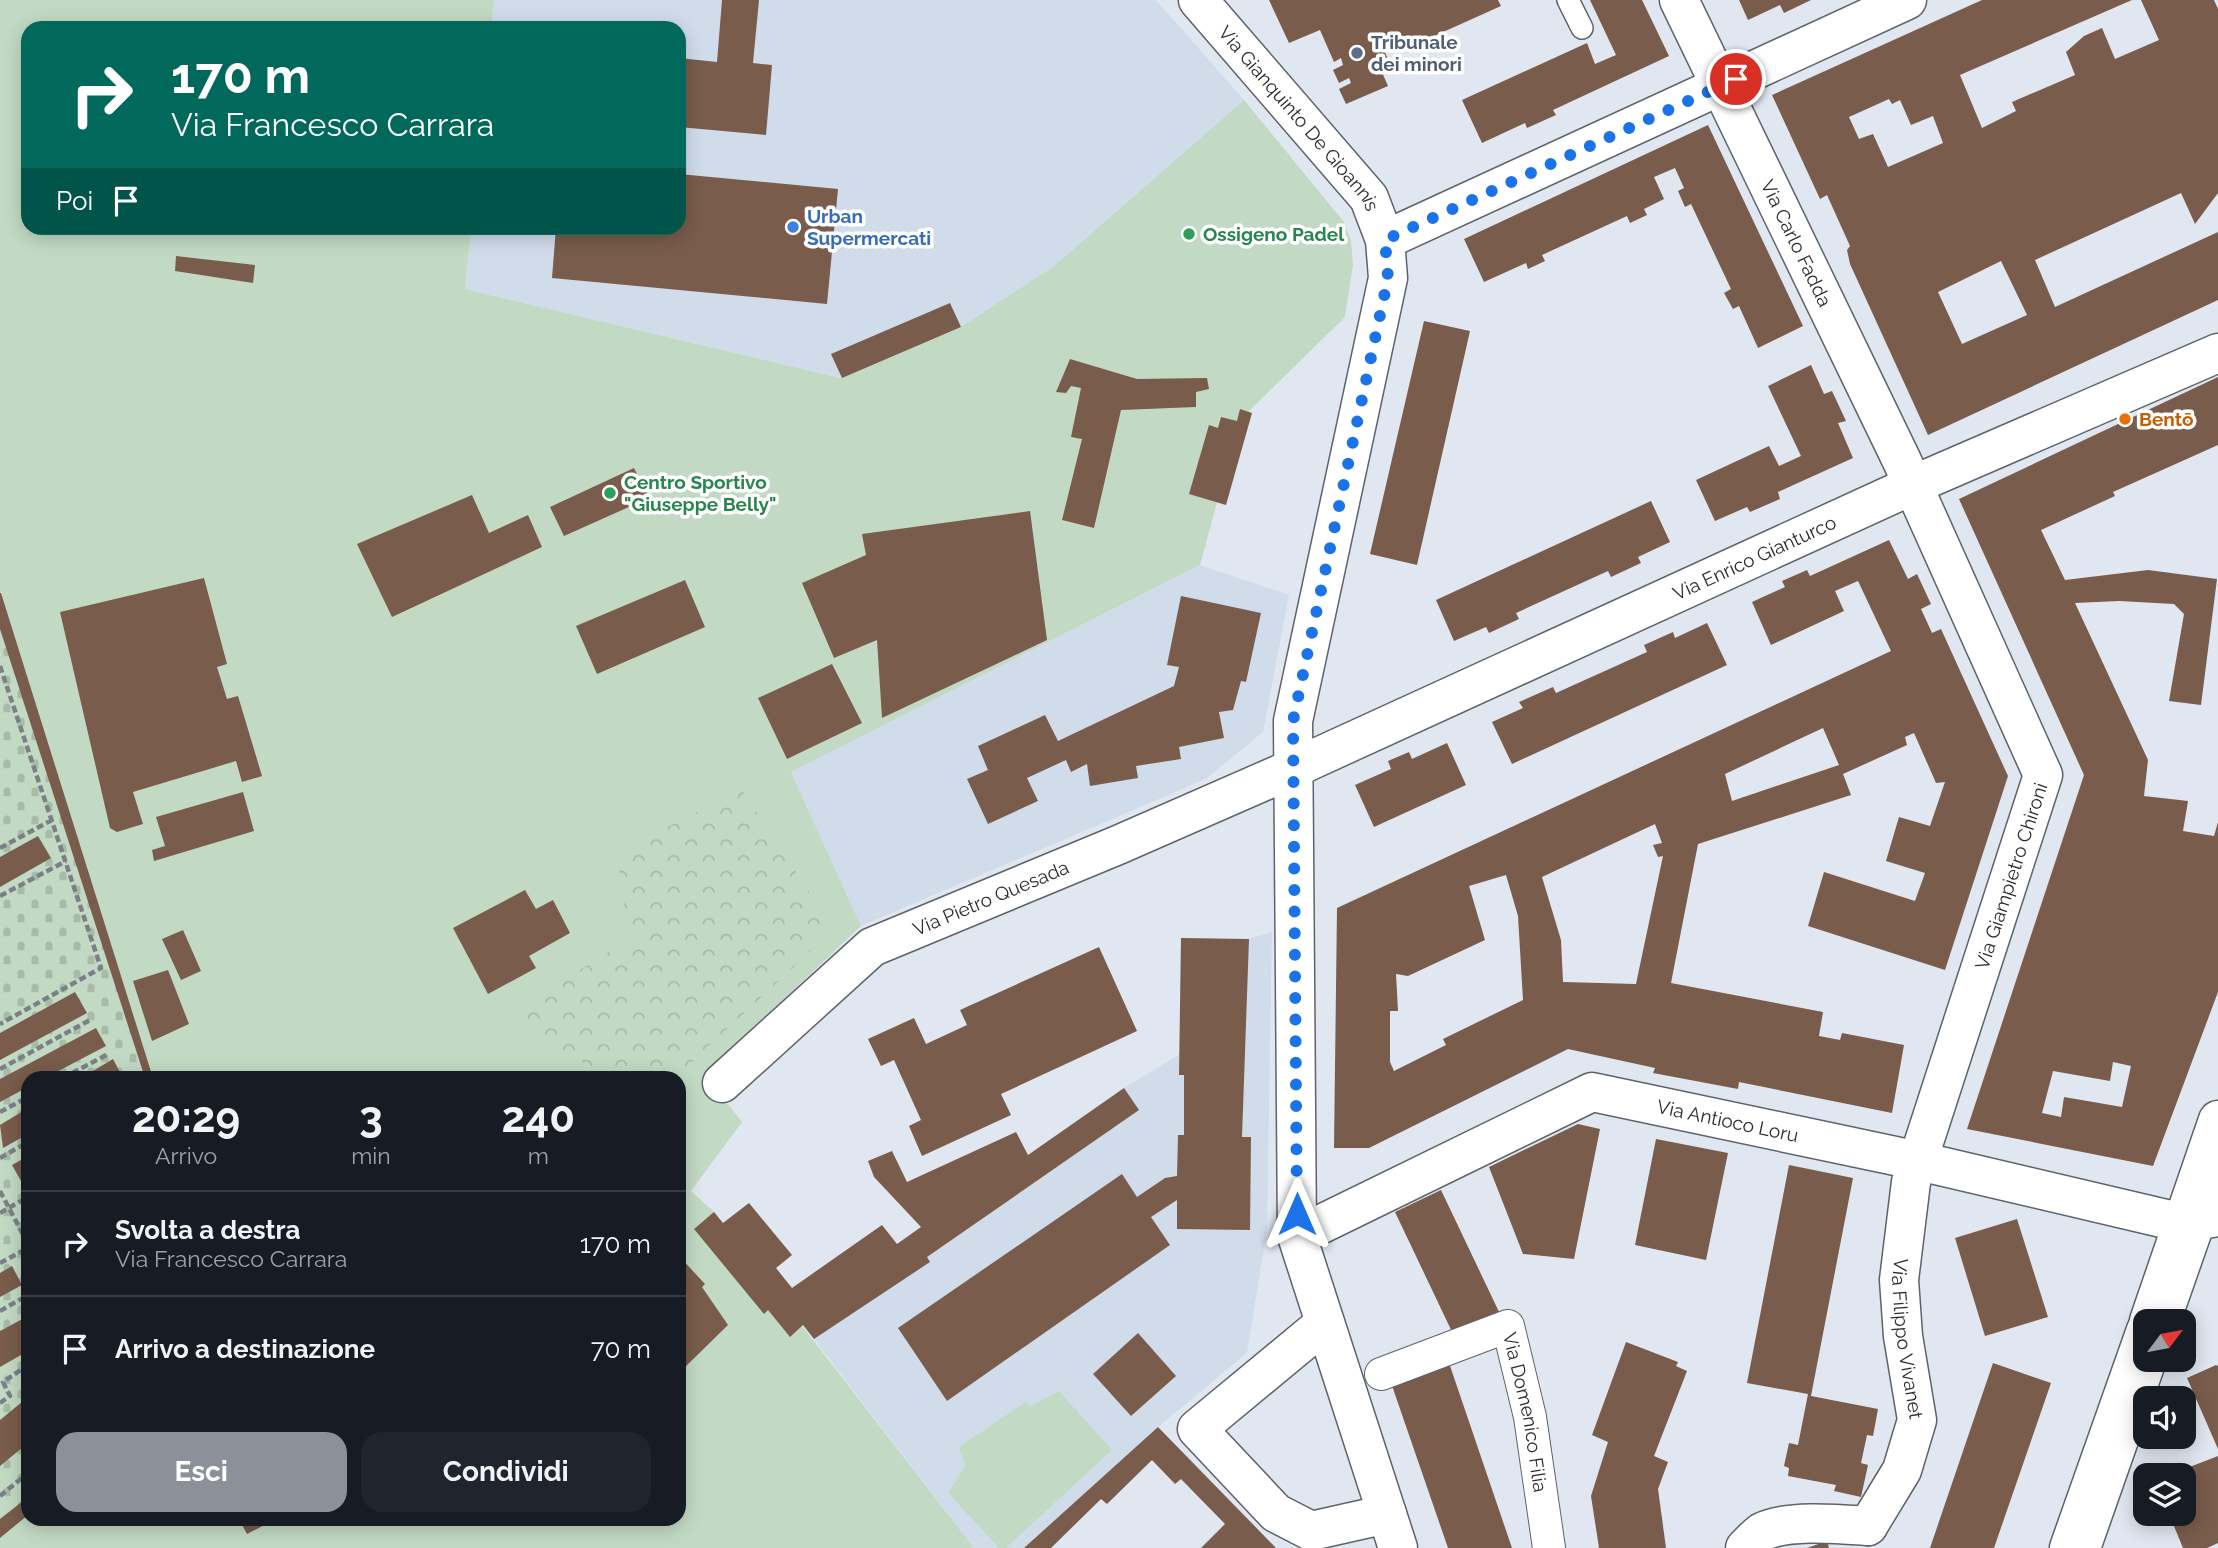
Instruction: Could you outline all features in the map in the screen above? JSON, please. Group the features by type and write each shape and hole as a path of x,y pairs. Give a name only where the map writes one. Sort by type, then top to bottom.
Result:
{"street":[{"name":"Via Gianquinto De Gioannis","path":"1198,0 1369,198 1385,240 1388,278 1293,721 1297,1236 1392,1531 1311,1531 1276,1513 1197,1429 1325,1323"},
{"name":"Via Carlo Fadda","path":"1679,0 1913,485"},
{"path":"1385,240 1907,0"},
{"name":"Via Enrico Gianturco","path":"1294,768 1913,485 2218,353"},
{"name":"Via Giampietro Chironi","path":"1913,485 2043,775 1919,1161"},
{"name":"Via Pietro Quesada","path":"722,1083 872,947 1118,845 1294,768"},
{"name":"Via Antioco Loru","path":"1297,1236 1592,1092 2202,1220"},
{"path":"2155,1309 2202,1220 2218,1120"},
{"name":"Via Filippo Vivanet","path":"1872,1537 1902,1471 1917,1420 1903,1336 1899,1280 1906,1213 1919,1161"},
{"name":"Via Domenico Filia","path":"1381,1374 1508,1326 1530,1417 1549,1548"},
{"path":"2069,1548 2133,1367"},
{"path":"1745,1548 1762,1532 1820,1522 1872,1537"}],"lane":[{"path":"1568,0 1582,28"},
{"path":"2174,1309 2202,1220 2218,1184"},
{"path":"2090,1548 2152,1372"}],"path":[{"path":"0,666 101,968 0,1024"},
{"path":"0,848 52,820"},
{"path":"0,896 65,861"},
{"path":"0,1069 90,1020"},
{"path":"76,1071 108,1054"},
{"path":"0,1112 21,1101"},
{"path":"0,1158 21,1146"},
{"path":"0,1191 21,1232"},
{"path":"0,1213 21,1201"},
{"path":"0,1263 21,1250"},
{"path":"0,1311 21,1299"},
{"path":"0,1403 10,1396 3,1382 21,1370"},
{"path":"0,1496 21,1479"}],"shaded area":[{"path":"494,0 1156,0 1244,100 1054,266 961,327 842,378 465,289 470,235 686,235 686,21 492,21"},
{"path":"1200,565 1289,595 1263,732 1206,779 861,926 791,772"},
{"path":"1272,932 1267,1228 1247,1353 1158,1427 1024,1548 974,1548 814,1339 930,1262 927,1257 1138,1110 1124,1088 1180,1054 1249,939"}],"green space":[{"name":"Centro Sportivo \"Giuseppe Belly\"","path":"0,0 494,0 492,21 21,21 21,235 470,235 465,289 841,378 961,327 1054,266 1244,100 1344,222 1351,241 1353,265 1345,317 1239,421 1200,565 791,772 861,926 705,1074 742,1122 691,1191 714,1212 974,1548 0,1548 0,1537 21,1520 21,1526 686,1526 686,1071 151,1071 0,591"},
{"path":"0,591 151,1071 21,1071 21,1521 0,1538"},
{"path":"741,789 834,929 682,1071 597,1071 507,1015 629,939 617,853"},
{"path":"1059,1391 1112,1450 1006,1548 999,1548 948,1493 965,1466 959,1447 1026,1402 1031,1406"}],"building":[{"path":"722,0 759,0 753,63 772,65 766,135 686,128 686,59 717,62"},
{"name":"Tribunale dei minori","path":"1269,0 1498,0 1501,6 1412,46 1408,37 1383,48 1391,66 1381,70 1388,86 1346,104 1339,89 1351,83 1349,78 1339,83 1333,70 1343,65 1341,58 1334,62 1320,30 1289,43"},
{"path":"1590,0 1642,0 1669,56 1553,110 1556,115 1527,128 1525,123 1482,143 1462,100 1587,43 1595,64 1616,55"},
{"path":"1739,0 1811,0 1784,13 1780,5 1748,20"},
{"path":"1982,0 2132,0 1960,75 1982,128 2016,111 2012,102 2075,75 2066,52 2084,36 2102,28 2115,59 2159,40 2141,0 2214,0 2218,9 2218,193 2195,224 2181,193 2035,260 2055,307 2218,232 2218,300 1928,435 1850,264 1847,250 1850,246 1827,195 1820,199 1772,95","holes":["1889,99 1892,104 1900,100 1911,125 1933,116 1943,143 1888,167 1873,134 1859,139 1849,117","2001,261 2027,315 1962,344 1938,292"]},
{"path":"1708,125 1803,326 1758,348 1739,306 1733,309 1724,293 1731,289 1691,204 1685,207 1678,191 1684,188 1675,168 1654,177 1664,199 1644,209 1647,215 1630,223 1627,216 1542,255 1545,261 1528,269 1526,263 1484,282 1464,239"},
{"path":"686,175 838,189 827,304 552,278 555,235 686,235"},
{"path":"176,256 255,265 253,283 175,271"},
{"path":"950,303 961,327 842,378 831,354"},
{"path":"1424,321 1470,331 1417,565 1370,554"},
{"path":"1070,359 1137,379 1207,378 1209,389 1196,392 1196,407 1121,410 1094,528 1062,520 1082,439 1071,437 1081,388 1071,386 1066,393 1056,392"},
{"path":"1811,365 1824,394 1832,391 1846,421 1838,423 1853,458 1778,492 1780,499 1750,512 1747,507 1715,521 1696,480 1769,446 1779,466 1801,456 1768,386"},
{"path":"2218,377 2218,445 2113,492 2115,496 2041,530 2065,580 2148,570 2217,579 2201,705 2169,701 2184,614 2174,604 2119,601 2075,603 2148,760 2144,796 2188,801 2183,831 2214,836 2218,822 2218,992 2153,1166 1967,1129 2084,775 1959,499","holes":["2113,1062 2131,1066 2122,1107 2064,1097 2061,1117 2042,1113 2053,1071 2110,1081"]},
{"path":"1240,409 1252,413 1226,505 1189,494 1209,425 1218,428 1221,417 1237,421"},
{"path":"634,468 649,498 564,536 550,507"},
{"path":"472,495 489,533 528,515 542,547 392,617 357,544"},
{"path":"1651,501 1670,542 1638,557 1641,563 1611,577 1608,571 1516,613 1519,619 1489,633 1486,627 1454,641 1436,600"},
{"path":"1030,511 1047,640 882,718 877,640 834,658 802,583 866,555 862,534"},
{"path":"1889,540 1908,579 1917,574 1931,604 1921,609 1932,633 1941,629 2008,776 1945,970 1808,926 1824,872 1915,901 1925,873 1886,861 1899,817 1930,826 1945,782 1936,783 1914,733 1905,737 1907,745 1843,774 1851,795 1698,844 1671,983 1823,1012 1819,1036 1840,1040 1842,1033 1904,1045 1892,1113 1739,1082 1738,1089 1653,1073 1655,1068 1568,1049 1369,1148 1334,1148 1337,908 1891,651 1858,581 1835,591 1844,611 1771,645 1752,602 1785,587 1782,581 1807,570 1810,576","holes":["1823,728 1839,765 1732,801 1725,774","1655,824 1662,843 1653,845 1658,857 1663,856 1636,984 1563,982 1561,940 1542,877","1506,875 1518,916 1523,1000 1443,1039 1446,1045 1394,1071 1390,1062 1390,1011 1398,1011 1396,974 1408,976 1485,940 1469,886"]},
{"path":"204,578 227,664 217,667 227,699 238,696 262,776 242,782 236,761 133,792 143,824 117,832 110,828 60,612"},
{"path":"685,580 705,627 597,674 576,626"},
{"path":"1,593 151,1071 143,1071 0,629"},
{"path":"1181,596 1261,613 1246,682 1241,681 1233,710 1219,712 1224,738 1179,747 1181,759 1136,766 1138,778 1090,786 1087,764 1071,772 1066,760 1027,778 1038,801 988,824 967,779 988,770 978,746 1045,715 1058,741 1174,686 1179,667 1167,665"},
{"path":"1707,623 1727,665 1512,764 1492,722 1523,708 1519,702 1553,687 1556,693 1647,652 1644,645 1673,632 1675,638"},
{"path":"832,664 862,723 787,759 758,698"},
{"path":"1447,743 1466,785 1374,827 1355,785 1391,769 1388,761 1409,752 1412,759"},
{"path":"243,792 254,831 154,861 152,850 165,846 156,817"},
{"path":"38,836 51,858 0,887 0,857"},
{"path":"525,890 536,909 553,900 570,933 529,956 536,968 488,994 453,928"},
{"path":"183,930 201,971 181,980 162,939"},
{"path":"1181,938 1249,939 1242,1137 1251,1137 1250,1230 1177,1229 1177,1200 1151,1217 1170,1245 947,1401 898,1328 1122,1174 1137,1197 1165,1178 1177,1176 1178,1135 1184,1135 1184,1075 1179,1075"},
{"path":"1099,947 1137,1031 1001,1094 1011,1115 922,1156 909,1126 921,1120 894,1060 881,1066 868,1039 914,1018 926,1044 967,1025 960,1010"},
{"path":"168,970 189,1024 152,1041 133,981"},
{"path":"75,992 87,1013 0,1060 0,1033"},
{"path":"96,1028 106,1046 58,1071 21,1071 21,1091 0,1102 0,1079"},
{"path":"113,1059 119,1071 93,1071"},
{"path":"1124,1088 1139,1110 927,1257 930,1262 814,1339 803,1325 790,1337 768,1310 764,1314 694,1229 714,1212 723,1223 749,1203 792,1255 776,1268 792,1288 882,1225 897,1244 921,1227 874,1177 868,1161 892,1151 907,1182 1016,1132 1028,1155"},
{"path":"21,1112 21,1138 3,1148 0,1125"},
{"path":"1578,1124 1600,1129 1574,1259 1523,1254 1489,1167"},
{"path":"1656,1139 1728,1153 1706,1260 1635,1245"},
{"path":"21,1160 21,1181 12,1165"},
{"path":"1789,1165 1853,1178 1811,1396 1878,1409 1873,1436 1867,1435 1861,1463 1868,1465 1861,1497 1834,1491 1836,1485 1788,1476 1789,1468 1784,1466 1789,1443 1798,1445 1808,1394 1747,1383"},
{"path":"1441,1190 1500,1314 1454,1336 1395,1212"},
{"path":"2017,1219 2048,1317 1985,1336 1955,1238"},
{"path":"686,1264 705,1284 702,1287 728,1325 686,1366"},
{"path":"12,1266 21,1286 0,1297 0,1273"},
{"path":"21,1320 21,1355 0,1367 0,1331"},
{"path":"1138,1333 1176,1376 1131,1416 1093,1374"},
{"path":"1626,1342 1678,1362 1676,1366 1687,1371 1654,1456 1668,1462 1658,1489 1666,1548 1599,1548 1591,1496 1608,1442 1592,1435"},
{"path":"1447,1357 1512,1548 1448,1548 1389,1377"},
{"path":"1993,1363 2051,1383 1994,1548 1930,1548"},
{"path":"2218,1366 2218,1449 2196,1399 2196,1386 2190,1386 2187,1378"},
{"path":"21,1403 21,1449 0,1466 0,1420"},
{"path":"1158,1427 1276,1548 1201,1548 1225,1524 1181,1479 1175,1484 1152,1460 1107,1504 1101,1499 1051,1548 1024,1548"},
{"path":"2218,1456 2218,1543 2207,1548 2183,1548 2174,1526 2196,1526 2196,1465"},
{"path":"21,1502 21,1521 0,1538 0,1519"},
{"path":"243,1526 262,1526 247,1534"},
{"path":"1827,1541 1829,1548 1807,1548"}],"place":[{"name":"Tribunale dei minori","path":"1357,53"},
{"name":"Urban Supermercati","path":"793,227"},
{"name":"Ossigeno Padel","path":"1189,234"},
{"name":"Bentō","path":"2125,419"},
{"name":"Centro Sportivo \"Giuseppe Belly\"","path":"610,493"}],"route":[{"path":"1297,1214 1293,721 1388,278 1385,240 1736,79"}]}
